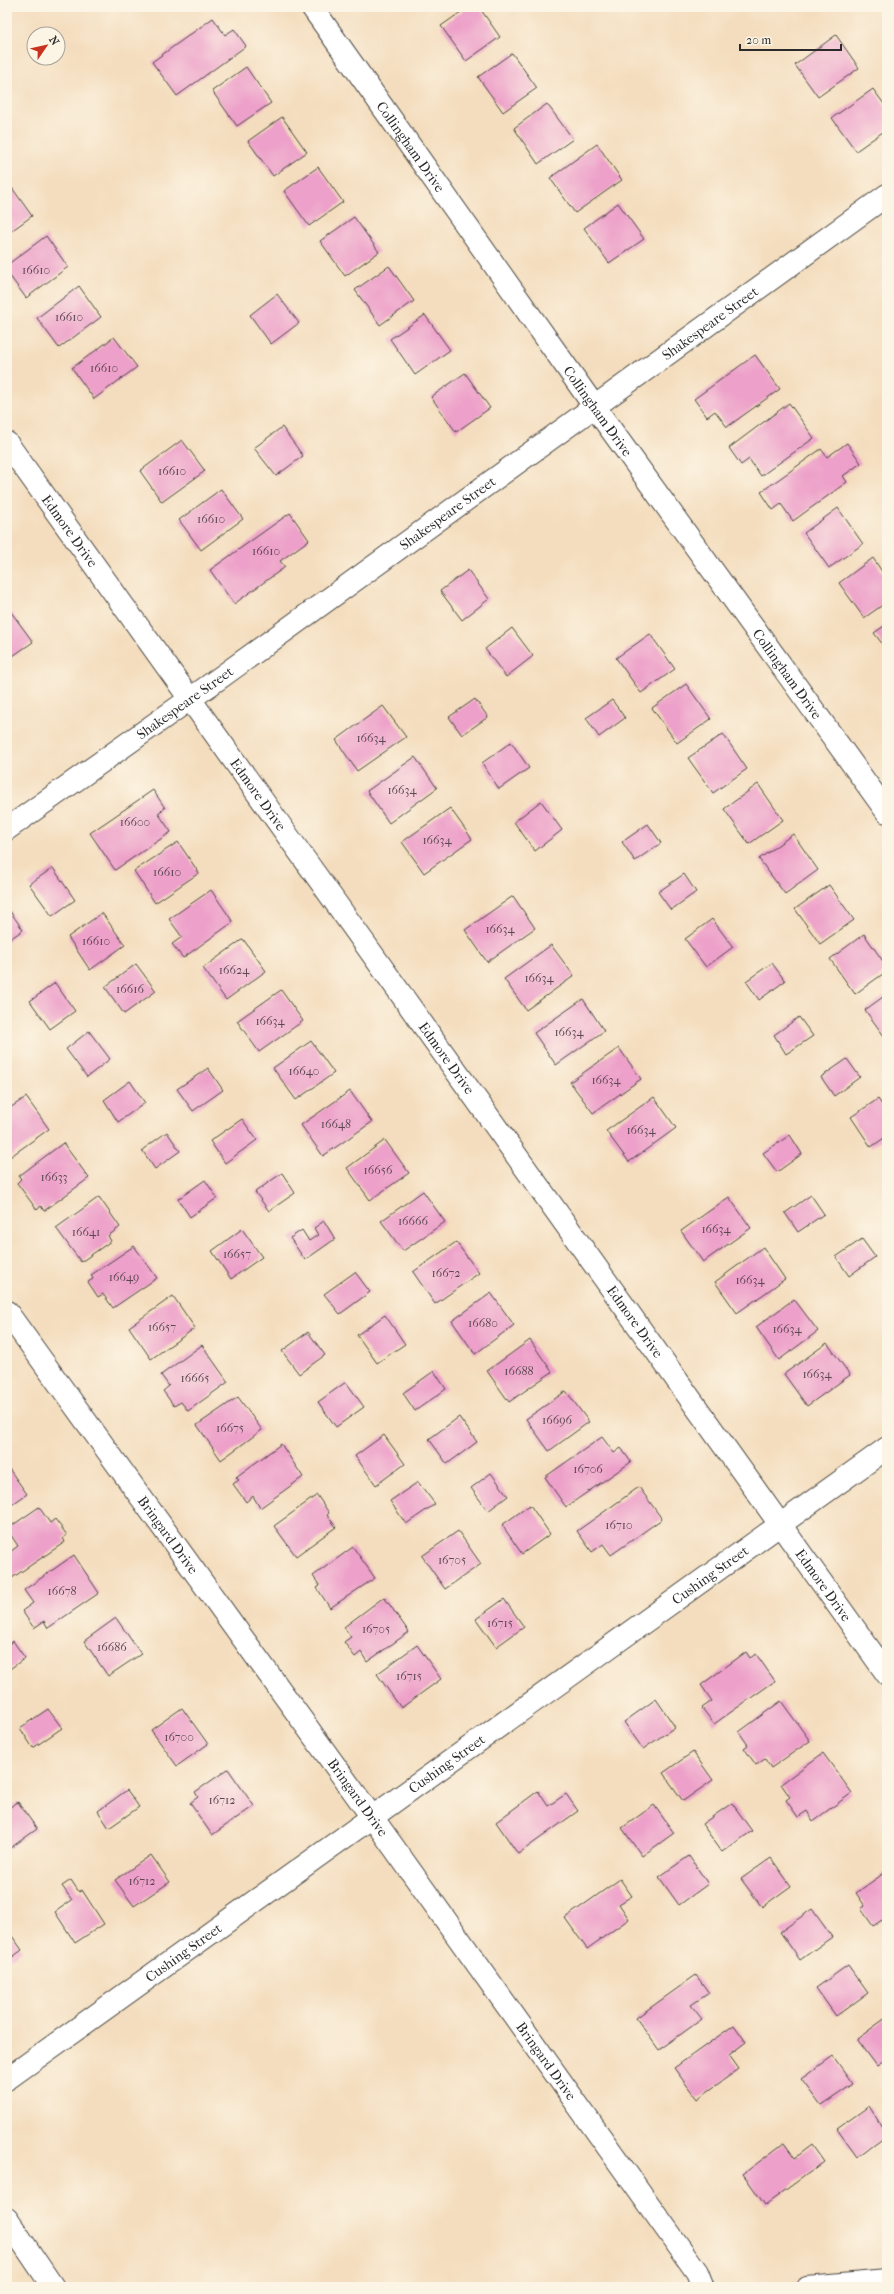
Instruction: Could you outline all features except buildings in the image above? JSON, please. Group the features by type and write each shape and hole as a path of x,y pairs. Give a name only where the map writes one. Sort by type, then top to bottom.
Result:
{"street":[{"name":"Collingham Drive","path":"312,7 594,406 887,812"},
{"name":"Shakespeare Street","path":"7,829 190,699 887,195"},
{"name":"Edmore Drive","path":"7,442 887,1674"},
{"name":"Bringard Drive","path":"7,1312 372,1817 697,2272 704,2287"},
{"name":"Cushing Street","path":"7,2079 887,1448"},
{"path":"7,2219 53,2287"}],"lane":[{"path":"807,2287 887,2280"}]}
